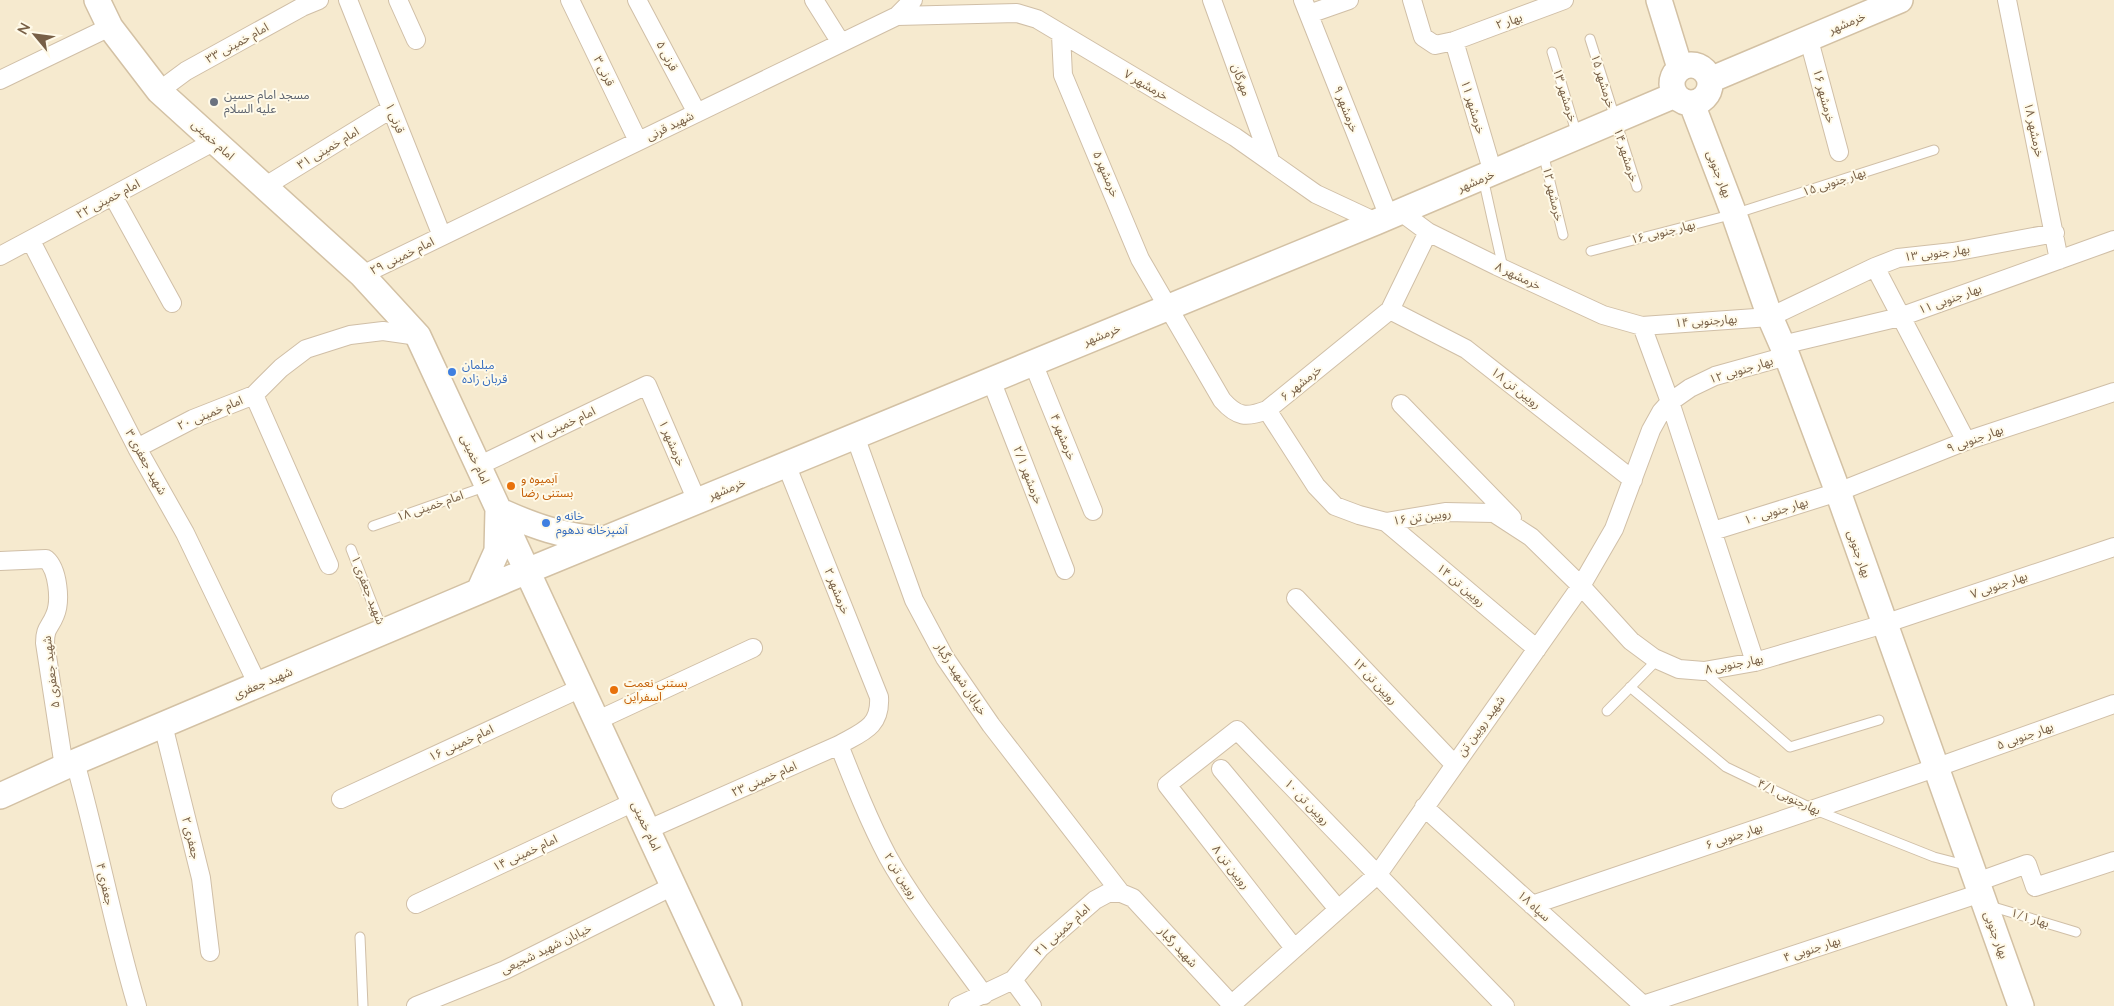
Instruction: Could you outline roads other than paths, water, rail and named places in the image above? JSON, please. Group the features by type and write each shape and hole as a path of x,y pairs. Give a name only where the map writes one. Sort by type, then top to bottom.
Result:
{"street":[{"name":"امام خمینی","path":"97,0 110,27 159,91 362,275 418,336 729,1006"},
{"name":"امام خمینی ۳۳","path":"159,91 186,71 302,7 319,0"},
{"name":"قرنی ۱","path":"348,0 442,236"},
{"path":"398,0 416,40"},
{"name":"قرنی ۳","path":"570,0 638,141"},
{"name":"قرنی ۵","path":"637,0 697,113"},
{"path":"814,0 841,43"},
{"path":"897,16 913,0"},
{"name":"مهرگان","path":"1212,0 1270,160"},
{"path":"1306,7 1349,0"},
{"name":"بهار ۲","path":"1412,0 1423,37 1435,45 1454,40 1564,0"},
{"path":"1659,0 1680,68"},
{"name":"خرمشهر","path":"1710,80 1809,40 1900,0"},
{"name":"خرمشهر ۱۸","path":"2007,0 2059,260"},
{"name":"خرمشهر ۹","path":"1306,7 1389,217"},
{"name":"خرمشهر ۷","path":"897,16 1017,13 1037,19 1270,160 1316,194 1389,217"},
{"name":"شهید قرنی","path":"442,236 897,16"},
{"path":"0,80 110,27"},
{"name":"خرمشهر ۵","path":"1061,35 1063,75 1140,259 1168,308"},
{"name":"خرمشهر ۱۱","path":"1454,40 1488,176"},
{"name":"خرمشهر ۱۶","path":"1809,40 1839,152"},
{"path":"1695,65 1707,73 1710,80 1710,88 1700,102 1683,99 1672,81 1680,68 1695,65"},
{"name":"خرمشهر","path":"526,571 1616,122 1683,99"},
{"name":"بهار جنوبی","path":"1683,99 1734,214 1770,317 1785,351 1838,492 2021,1006"},
{"name":"امام خمینی ۳۱","path":"264,187 391,109"},
{"name":"امام خمینی ۲۲","path":"0,256 214,141"},
{"path":"113,196 172,303"},
{"name":"خرمشهر ۸","path":"1389,217 1428,232 1603,315 1642,326"},
{"name":"خرمشهر ۶","path":"1168,308 1222,400 1232,411 1241,416 1252,416 1266,410 1390,310 1428,232"},
{"name":"بهار جنوبی ۱۳","path":"1770,317 1898,258 1954,252 2055,233"},
{"name":"امام خمینی ۲۹","path":"362,275 442,236"},
{"name":"بهار جنوبی ۱۱","path":"1785,351 1900,317 2114,240"},
{"name":"شهید جعفری ۳","path":"31,241 136,448 185,534 258,684"},
{"path":"1875,267 1966,441"},
{"name":"رویین تن ۱۸","path":"1390,310 1466,349 1633,480"},
{"name":"بهارجنوبی ۱۴","path":"1642,326 1770,317"},
{"path":"1642,326 1670,402 1755,662"},
{"name":"امام خمینی ۲۰","path":"136,448 193,419 254,395 281,368 306,348 350,335 383,331 418,336"},
{"name":"بهار جنوبی ۱۲","path":"1670,402 1690,388 1715,376 1785,351"},
{"name":"خرمشهر ۴","path":"1033,363 1093,511"},
{"name":"خرمشهر ۲/۱","path":"991,380 1065,570"},
{"name":"امام خمینی ۲۷","path":"483,476 647,385"},
{"name":"خرمشهر ۱","path":"647,385 697,501"},
{"name":"بهار جنوبی ۹","path":"1838,492 1966,441 2114,392"},
{"path":"254,395 329,565"},
{"name":"شهید رویین تن","path":"1232,1006 1378,874 1581,586 1614,528 1651,430 1661,412 1670,402"},
{"path":"1400,404 1531,537"},
{"path":"1266,410 1316,486 1335,506 1359,516 1386,522"},
{"name":"خیابان شهید رگبار","path":"855,436 914,600 945,658 991,725 1121,893"},
{"name":"خرمشهر ۲","path":"786,464 879,697 880,708 876,720"},
{"name":"بهار جنوبی ۱۰","path":"1713,531 1838,492"},
{"path":"479,591 496,551 498,510 553,532 576,537 604,539"},
{"name":"رویین تن ۱۶","path":"1386,522 1445,512 1494,514 1531,537 1581,586"},
{"name":"رویین تن ۱۴","path":"1386,522 1537,649"},
{"name":"بهار جنوبی ۷","path":"1884,624 2114,546"},
{"name":"شهید جعفری ۵","path":"0,561 46,559 54,570 58,604 56,614 45,634 69,765"},
{"name":"شهید جعفری","path":"0,796 258,684 526,571"},
{"name":"بهار جنوبی ۸","path":"1581,586 1631,641 1657,660 1678,669 1704,671 1755,662 1884,624"},
{"name":"رویین تن ۱۲","path":"1296,598 1454,764"},
{"path":"596,721 753,648"},
{"name":"امام خمینی ۱۶","path":"341,799 581,688"},
{"name":"بهار جنوبی ۵","path":"1936,768 2114,704"},
{"name":"امام خمینی ۲۳","path":"647,830 839,745 864,731 876,720"},
{"name":"جعفری ۲","path":"163,725 201,878 210,952"},
{"name":"رویین تن ۸","path":"1237,730 1167,785 1294,948"},
{"name":"رویین تن ۱۰","path":"1237,730 1505,1006"},
{"name":"رویین تن ۲","path":"839,745 868,818 889,858 984,995"},
{"name":"جعفری ۴","path":"69,765 86,803 121,952 137,1006"},
{"name":"بهار جنوبی ۶","path":"1532,905 1936,768"},
{"path":"1220,769 1338,909"},
{"name":"امام خمینی ۱۴","path":"416,904 634,802"},
{"name":"سپاه ۱۸","path":"1424,807 1644,1006"},
{"name":"بهار جنوبی ۴","path":"1644,1006 1978,887 2027,864 2035,887 2114,861"},
{"name":"خیابان شهید شجیعی","path":"416,1006 505,970 673,886"},
{"name":"امام خمینی ۲۱","path":"958,1006 1013,980 1040,948 1095,900 1108,893 1121,893"},
{"name":"شهید رگبار","path":"1121,893 1133,898 1232,1006"},
{"path":"1013,980 1032,1006"}],"lane":[{"name":"خرمشهر ۱۵","path":"1590,39 1616,122"},
{"name":"خرمشهر ۱۳","path":"1552,52 1578,138"},
{"name":"خرمشهر ۱۴","path":"1616,122 1637,187"},
{"name":"بهار جنوبی ۱۵","path":"1734,214 1934,150"},
{"name":"خرمشهر ۱۲","path":"1543,152 1563,235"},
{"path":"1488,176 1504,269"},
{"name":"بهار جنوبی ۱۶","path":"1591,250 1734,214"},
{"name":"امام خمینی ۱۸","path":"373,526 483,476"},
{"name":"شهید جعفری ۱","path":"352,550 384,632"},
{"path":"1607,711 1657,660"},
{"path":"1704,671 1790,747 1879,720"},
{"name":"بهارجنوبی ۴/۱","path":"1630,687 1726,767 1813,809 1934,857 1978,887"},
{"name":"بهار ۱/۱","path":"1978,887 2076,932"},
{"path":"360,937 363,1006"}],"place":[{"name":"مسجد امام حسین علیه السلام","path":"214,102"},
{"name":"مبلمان قربان زاده","path":"452,372"},
{"name":"آبمیوه و بستنی رضا","path":"511,486"},
{"name":"خانه و آشپزخانه ندهوم","path":"546,523"},
{"name":"بستنی نعمت اسفراین","path":"614,690"}]}
